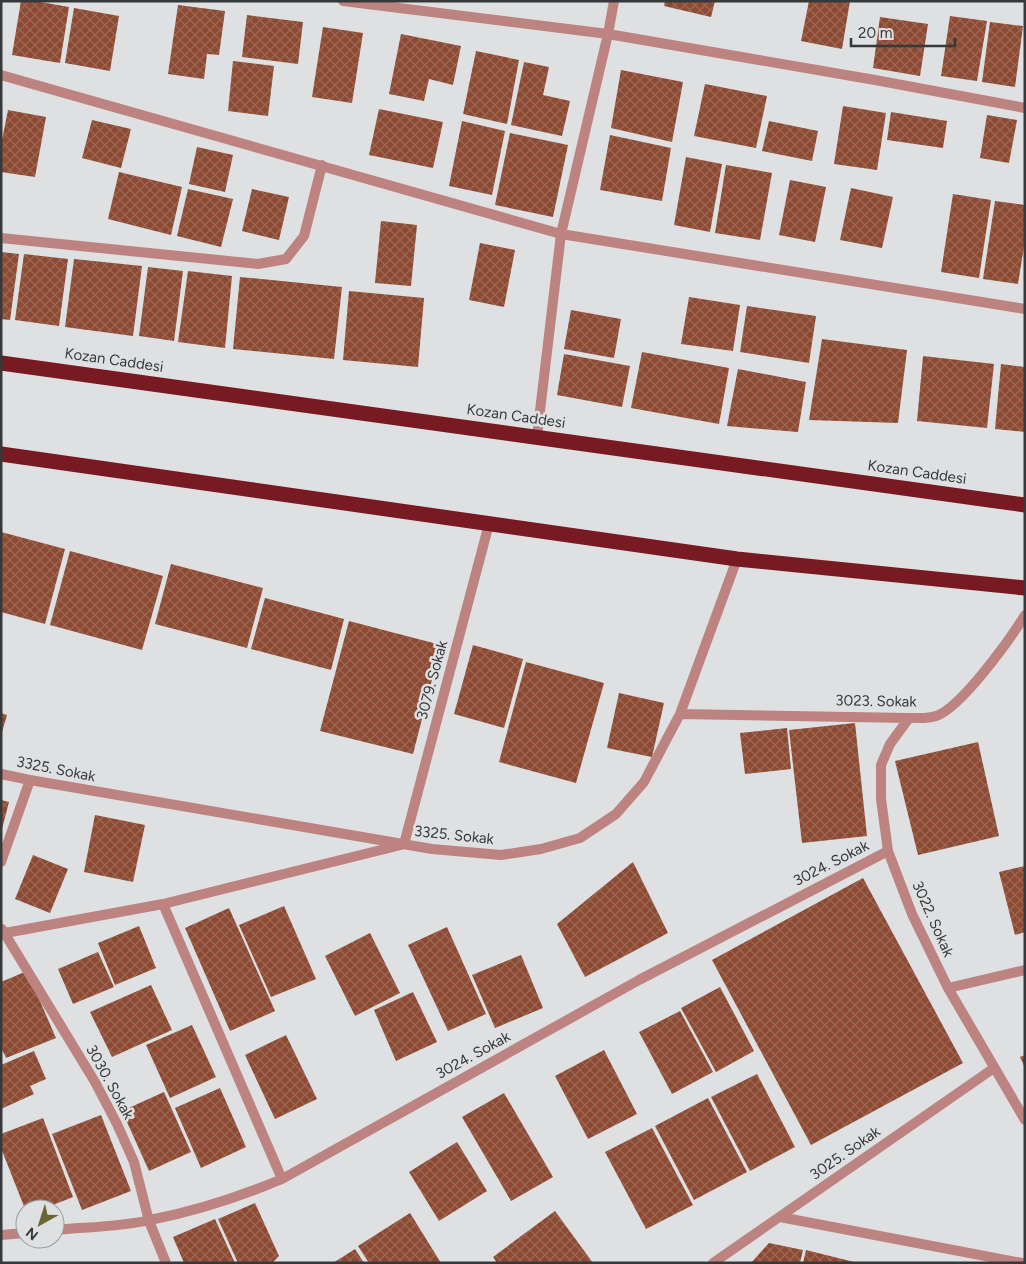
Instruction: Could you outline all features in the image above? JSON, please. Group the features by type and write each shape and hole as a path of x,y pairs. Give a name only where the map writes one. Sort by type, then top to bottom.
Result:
{"highway":[{"name":"Kozan Caddesi","path":"1,362 1025,505"},
{"path":"1,454 738,559 1025,588"}],"street":[{"path":"343,1 608,34 1025,108"},
{"path":"537,436 561,234 614,1"},
{"path":"1,75 561,234 1025,308"},
{"path":"1,238 258,264 286,259 304,236 322,165"},
{"name":"3079. Sokak","path":"404,844 489,524"},
{"name":"3325. Sokak","path":"1,774 432,849 501,855 541,849 580,838 616,814 644,782 680,714 738,559"},
{"name":"3023. Sokak","path":"680,714 909,718 936,716 953,705 986,670 1025,615"},
{"name":"3022. Sokak","path":"909,718 890,744 881,765 881,799 888,851 912,914 948,988 1025,1120"},
{"path":"1,862 30,780"},
{"path":"3,930 164,904 404,844"},
{"name":"3024. Sokak","path":"65,1229 149,1221 230,1199 282,1179 638,980 888,851"},
{"path":"164,904 282,1179"},
{"name":"3030. Sokak","path":"3,930 95,1082 117,1124 134,1162 149,1221 166,1263"},
{"path":"948,988 1025,970"},
{"name":"3025. Sokak","path":"713,1263 994,1068"},
{"path":"780,1217 1022,1263"},
{"path":"1,1235 15,1234"}],"building":[{"path":"21,1 35,1 69,7 60,63 12,55"},
{"path":"665,1 715,1 711,17 664,6"},
{"path":"809,1 850,1 842,49 801,41"},
{"path":"178,5 225,11 219,55 207,54 204,79 168,74"},
{"path":"74,8 119,16 110,71 65,63"},
{"path":"247,15 303,22 298,64 242,57"},
{"path":"950,16 987,21 977,81 941,76"},
{"path":"880,17 928,24 920,76 873,68"},
{"path":"990,22 1023,26 1015,87 982,82"},
{"path":"323,27 363,33 352,103 312,97"},
{"path":"401,34 461,46 453,85 429,79 424,101 389,94"},
{"path":"476,51 519,60 507,124 463,114"},
{"path":"233,61 274,66 268,116 228,111"},
{"path":"524,62 549,67 543,95 570,101 562,136 511,125"},
{"path":"621,70 683,82 672,142 611,128"},
{"path":"705,84 767,96 756,148 694,136"},
{"path":"843,106 886,113 877,170 834,164"},
{"path":"379,109 443,122 433,168 369,155"},
{"path":"8,110 46,117 35,177 1,172 1,145"},
{"path":"891,112 947,121 943,148 887,140"},
{"path":"987,115 1017,120 1009,163 980,158"},
{"path":"92,120 131,129 121,168 82,158"},
{"path":"462,121 505,131 492,195 449,186"},
{"path":"769,121 818,131 812,161 762,151"},
{"path":"510,133 568,145 553,217 495,205"},
{"path":"610,135 671,148 662,201 600,190"},
{"path":"197,147 233,155 225,192 189,184"},
{"path":"686,157 722,164 710,232 674,225"},
{"path":"726,165 772,173 760,240 715,233"},
{"path":"119,172 182,187 171,235 108,219"},
{"path":"790,180 826,187 815,242 779,235"},
{"path":"851,188 893,197 882,248 840,240"},
{"path":"188,189 233,199 221,247 177,236"},
{"path":"252,189 289,197 279,240 242,231"},
{"path":"953,194 991,200 979,278 941,272"},
{"path":"995,201 1025,205 1025,240 1018,284 983,279"},
{"path":"381,221 417,225 411,286 375,283"},
{"path":"480,243 515,250 504,307 469,300"},
{"path":"1,252 19,254 10,320 1,319"},
{"path":"24,254 68,259 59,326 15,320"},
{"path":"74,259 142,266 133,336 65,327"},
{"path":"148,267 183,271 174,341 139,336"},
{"path":"188,271 232,276 225,348 178,342"},
{"path":"240,277 342,287 334,359 233,349"},
{"path":"349,291 424,298 418,367 343,360"},
{"path":"689,297 740,305 733,351 681,344"},
{"path":"747,306 816,316 809,363 740,352"},
{"path":"571,310 621,319 614,358 564,349"},
{"path":"822,339 907,350 898,423 809,420"},
{"path":"642,352 729,368 719,424 631,408"},
{"path":"564,354 630,366 622,407 557,395"},
{"path":"923,356 994,364 987,428 917,421"},
{"path":"1001,364 1025,367 1025,432 995,429"},
{"path":"738,369 806,382 798,432 727,426"},
{"path":"1,532 65,549 45,624 1,612"},
{"path":"70,551 163,576 142,650 50,625"},
{"path":"171,564 263,588 247,648 155,624"},
{"path":"265,598 344,619 331,670 251,649"},
{"path":"349,621 441,645 413,754 320,731"},
{"path":"473,645 523,659 504,728 454,714"},
{"path":"526,662 604,683 576,783 499,762"},
{"path":"619,693 664,703 652,757 607,748"},
{"path":"1,713 7,715 2,732 1,732"},
{"path":"855,723 867,836 802,843 789,730"},
{"path":"787,728 791,769 745,774 740,733"},
{"path":"978,742 999,836 918,855 895,761"},
{"path":"1,800 9,802 2,829 1,829"},
{"path":"95,815 145,825 133,882 84,872"},
{"path":"33,855 68,869 50,913 15,899"},
{"path":"633,862 668,933 585,977 557,924"},
{"path":"1025,866 1025,932 1015,935 999,872"},
{"path":"863,878 963,1063 811,1145 712,960"},
{"path":"284,906 316,979 271,997 239,925"},
{"path":"229,908 275,1011 230,1031 185,928"},
{"path":"139,926 156,968 115,985 98,943"},
{"path":"447,927 486,1014 448,1031 408,945"},
{"path":"370,933 400,993 355,1016 325,956"},
{"path":"98,952 114,987 73,1004 58,969"},
{"path":"521,955 543,1008 495,1028 472,975"},
{"path":"27,971 56,1038 6,1058 1,1047 1,982"},
{"path":"151,985 172,1030 112,1057 90,1012"},
{"path":"720,987 754,1051 716,1072 681,1008"},
{"path":"413,992 437,1042 396,1061 374,1010"},
{"path":"680,1011 713,1072 672,1094 639,1032"},
{"path":"192,1025 216,1077 170,1098 146,1045"},
{"path":"286,1035 317,1099 275,1119 245,1055"},
{"path":"604,1050 637,1114 588,1139 555,1076"},
{"path":"34,1051 46,1079 30,1086 34,1094 1,1109 1,1065"},
{"path":"1025,1055 1025,1068 1020,1057"},
{"path":"757,1074 795,1147 750,1171 711,1097"},
{"path":"220,1088 246,1147 201,1168 175,1108"},
{"path":"164,1092 191,1152 149,1171 122,1111"},
{"path":"504,1093 553,1177 511,1201 462,1117"},
{"path":"708,1098 747,1172 694,1200 655,1126"},
{"path":"101,1115 131,1191 82,1210 52,1134"},
{"path":"43,1118 73,1197 65,1200 21,1199 1,1148 1,1134"},
{"path":"652,1128 693,1205 646,1229 605,1152"},
{"path":"457,1142 487,1191 439,1221 409,1172"},
{"path":"255,1203 279,1256 272,1263 238,1263 218,1219"},
{"path":"555,1211 593,1263 497,1263 493,1257"},
{"path":"410,1213 441,1263 369,1263 358,1246"},
{"path":"215,1219 235,1263 184,1263 173,1237"},
{"path":"769,1243 803,1250 800,1263 751,1263"},
{"path":"355,1249 364,1263 333,1263"},
{"path":"806,1250 854,1262 854,1263 803,1263"}]}
